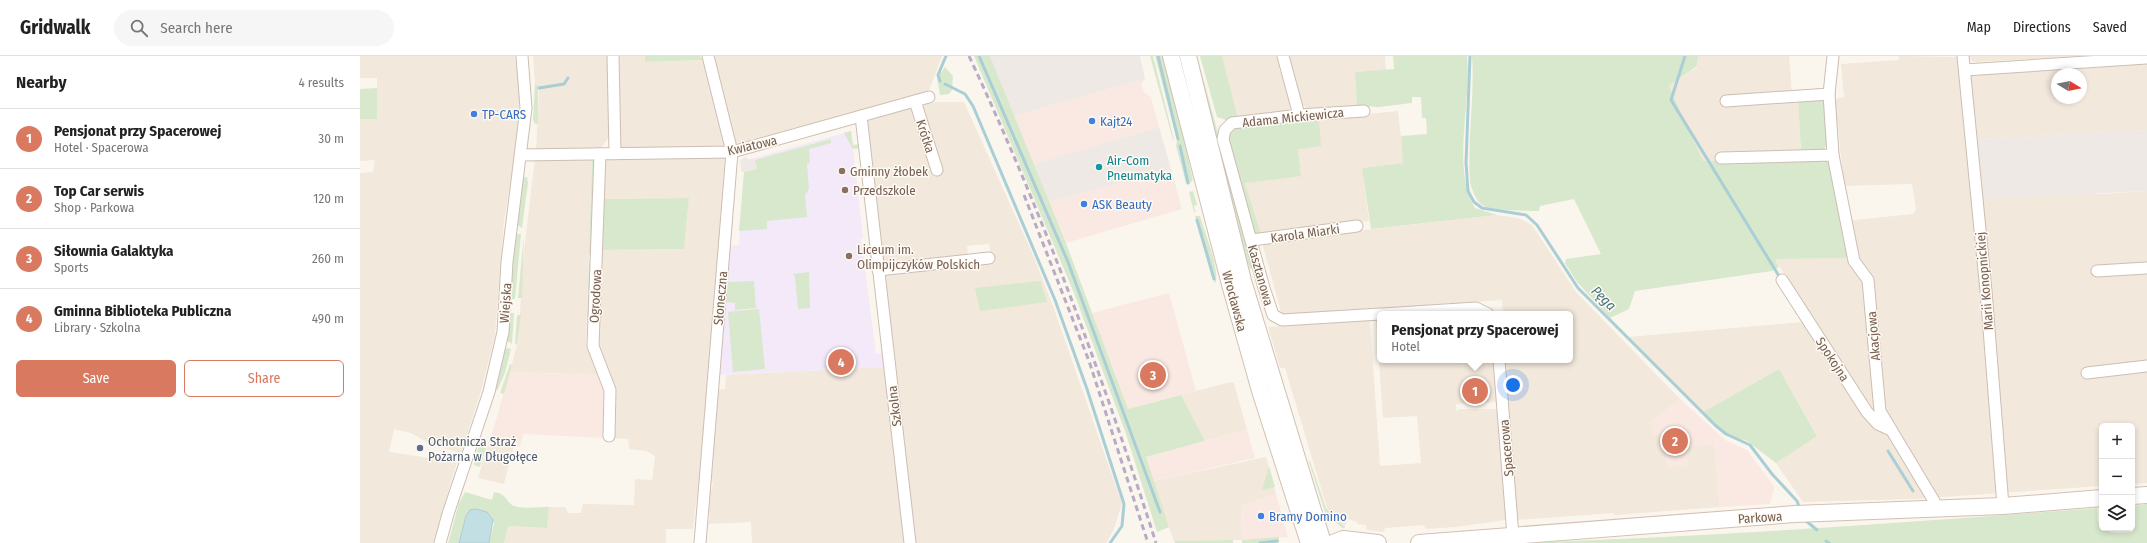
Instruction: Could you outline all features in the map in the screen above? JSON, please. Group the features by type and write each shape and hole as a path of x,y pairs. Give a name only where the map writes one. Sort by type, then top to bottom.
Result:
{"main road":[{"name":"Wrocławska","path":"1171,56 1231,288 1261,394 1309,543"},
{"name":"Wrocławska","path":"1188,56 1243,280 1323,543"},
{"path":"2135,496 2147,494"},
{"name":"Parkowa","path":"1419,543 1800,514 2003,506 2099,498"},
{"path":"1333,543 1343,539 1378,543"}],"street":[{"name":"Wiejska","path":"440,543 448,514 489,392 503,332 509,247 526,108 522,56"},
{"path":"613,56 615,153"},
{"name":"Słoneczna","path":"700,543 732,152 708,56"},
{"path":"1283,56 1299,115"},
{"name":"Akacjowa","path":"1833,56 1829,94 1833,155 1854,261 1868,280 1880,412 1934,501 1936,509"},
{"name":"Marii Konopnickiej","path":"1963,56 1986,291 2003,506"},
{"path":"1965,70 2147,58"},
{"path":"1726,101 1829,94"},
{"name":"Kwiatowa","path":"521,155 732,152 929,97"},
{"name":"Krótka","path":"915,101 937,170"},
{"name":"Adama Mickiewicza","path":"1225,130 1232,123 1299,115 1364,111"},
{"name":"Szkolna","path":"861,116 910,543"},
{"name":"Kasztanowa","path":"1225,130 1223,139 1264,288 1273,315 1277,318 1285,320 1377,314"},
{"name":"Ogrodowa","path":"600,154 593,346 610,390 610,436"},
{"path":"1721,158 1833,155"},
{"name":"Karola Miarki","path":"1252,240 1358,226"},
{"path":"878,270 989,258"},
{"path":"2098,271 2147,268"},
{"name":"Spokojna","path":"1782,280 1867,412 1878,424 1891,430"},
{"path":"1430,311 1476,308 1482,311"},
{"name":"Spacerowa","path":"1500,363 1513,536"},
{"path":"2087,373 2147,366"}],"shaded area":[{"path":"360,56 515,56 518,70 520,91 517,138 504,221 495,335 482,388 461,453 432,445 411,433 394,429 389,452 457,462 433,543 360,543 360,173 373,172 375,160 360,161 360,119 377,119 377,78 360,78"},
{"path":"533,56 610,56 611,135 599,150 536,150 539,93 538,87 535,84"},
{"path":"617,56 645,56 645,62 703,60 726,144 723,148 623,149 619,146 621,115 618,111"},
{"path":"711,56 942,56 928,93 734,144"},
{"path":"990,56 1140,56 1145,79 1141,83 1140,80 1014,116"},
{"path":"1222,56 1278,56 1280,72 1283,74 1291,103 1288,112 1238,118"},
{"path":"1288,56 1385,56 1386,70 1355,72 1357,106 1310,110 1300,103"},
{"path":"1698,56 1789,56 1792,94 1798,100 1801,158 1703,161 1669,86 1697,67"},
{"path":"1899,56 1960,57 1974,73 2051,69 2051,104 2087,104 2087,68 2070,68 2147,64 2147,130 1977,139 1980,177 1984,185 2101,194 2147,191 2147,483 2135,484 2135,423 2099,423 2099,486 1915,499 1803,502 1776,463 1817,435 1779,369 1703,412 1628,337 1803,322 1795,293 1775,259 1848,258 1849,218 1854,220 1913,214 1916,210 1912,184 1844,186 1835,99 1844,97 1841,64 1899,60"},
{"path":"1968,56 2082,56 1973,62"},
{"path":"1140,80 1144,92 1151,97 1159,127 1034,164 1014,116"},
{"path":"937,102 964,102 1033,255 1053,306 1122,504 1113,531 1106,543 914,543 887,310 889,305 886,295 884,274 992,261 989,244 967,246 968,255 883,264 866,121 875,116 909,108 914,112 922,110 925,105"},
{"path":"1398,111 1404,163 1362,168 1369,221 1266,235 1260,231 1245,183 1301,175 1298,149 1319,119"},
{"path":"1159,127 1171,169 1049,202 1034,164"},
{"path":"2147,130 2147,191 1982,199 1982,190 1984,185 1980,177 1976,139"},
{"path":"851,131 863,238 861,238 876,354 884,353 886,367 719,375 730,246 739,245 744,172 757,169 754,158"},
{"path":"725,156 704,437 693,529 666,529 666,543 504,543 507,526 547,528 549,507 565,507 568,513 581,513 583,504 634,505 635,479 652,480 655,456 646,451 629,449 628,439 615,438 616,394 598,344 602,250 684,249 689,198 603,199 606,158"},
{"path":"746,157 748,160 754,158 757,169 744,172 741,171 740,160"},
{"path":"535,158 592,158 586,343 598,375 510,372 518,341 524,251"},
{"path":"1171,169 1182,209 1066,243 1049,202"},
{"path":"1497,215 1518,218 1532,225 1576,292 1680,399 1649,423 1665,433 1667,467 1686,447 1714,444 1720,507 1614,515 1614,513 1517,520 1506,363 1573,363 1573,311 1503,311 1502,300 1282,315 1263,246 1267,241"},
{"path":"1169,293 1196,391 1128,409 1092,313"},
{"path":"1370,320 1380,466 1421,463 1417,416 1383,418 1379,363 1494,363 1497,402 1456,404 1456,411 1460,409 1498,409 1506,520 1455,527 1426,529 1424,525 1385,528 1384,532 1367,530 1366,525 1357,524 1357,522 1348,519 1345,526 1327,508 1285,368 1280,368 1268,327"},
{"path":"886,367 906,543 752,543 751,522 707,524 710,520 710,514 708,513 710,491 712,489 713,482 711,481 718,390 725,389 726,375"},
{"path":"510,372 598,375 606,393 604,438 523,434 520,447 491,437"},
{"path":"1231,382 1234,383 1247,430 1205,441 1181,395"},
{"path":"1680,399 1725,440 1747,450 1773,485 1774,488 1770,504 1720,507 1714,444 1687,447 1688,467 1667,467 1665,434 1653,435 1653,427 1648,423"},
{"path":"1247,430 1255,458 1153,481 1146,457"},
{"path":"490,437 514,445 504,484 478,478"},
{"path":"1266,457 1276,494 1241,506 1242,540 1174,541 1153,481"},
{"path":"1276,494 1288,537 1242,540 1241,506"}],"green space":[{"path":"645,56 700,56 703,60 645,62"},
{"path":"974,56 990,56 1066,243 1128,409 1181,395 1205,441 1146,457 1169,527 1157,532 1126,434 1074,293"},
{"path":"1150,56 1153,56 1174,140 1173,140"},
{"path":"1155,56 1164,56 1193,180 1189,184 1186,183 1176,146 1177,140"},
{"path":"1194,56 1197,56 1255,269 1250,269 1243,251"},
{"path":"1200,56 1222,56 1238,118 1229,121 1217,117"},
{"path":"1393,56 1467,56 1468,74 1463,154 1464,173 1468,192 1475,208 1497,215 1371,229 1362,168 1403,163 1401,136 1427,134 1426,118 1422,118 1421,97 1412,97 1412,103 1379,107 1357,106 1355,72 1394,69"},
{"path":"1472,56 1698,56 1697,66 1669,86 1703,161 1801,158 1824,159 1832,165 1848,258 1775,259 1779,267 1772,271 1635,291 1629,309 1610,318 1577,282 1565,263 1566,259 1601,254 1574,199 1540,206 1539,211 1526,211 1501,210 1487,207 1482,205 1476,197 1470,181 1469,165 1473,87"},
{"path":"945,67 953,76 952,90 949,94 940,95 937,78"},
{"path":"535,84 538,86 538,124 534,123 533,118"},
{"path":"377,88 377,119 360,119 360,89"},
{"path":"1825,98 1828,142 1823,151 1801,153 1798,100"},
{"path":"1319,119 1321,146 1298,149 1301,176 1245,183 1260,231 1266,235 1255,234 1227,133 1235,125"},
{"path":"851,131 853,145 860,144 860,148 853,149 844,133"},
{"path":"831,139 831,143 809,149 810,163 807,164 809,189 805,195 807,217 767,221 767,229 739,231 744,172 757,169 755,160"},
{"path":"592,158 595,159 593,254 589,255"},
{"path":"527,177 528,183 522,228 516,224 522,180"},
{"path":"603,181 605,181 604,199 689,198 684,249 600,250"},
{"path":"1193,191 1197,205 1194,206 1195,211 1198,211 1194,212 1189,192"},
{"path":"1195,216 1200,216 1214,261 1216,270 1215,284"},
{"path":"521,234 515,299 512,299 509,296 515,236"},
{"path":"524,235 522,298 518,298 523,244"},
{"path":"589,262 593,263 590,320 587,320"},
{"path":"809,272 810,308 798,309 795,277 793,274"},
{"path":"754,281 756,308 735,310 735,303 726,302 728,282"},
{"path":"1040,281 1047,302 980,311 975,288"},
{"path":"759,309 765,369 733,372 728,312"},
{"path":"511,313 514,313 512,344 506,340 508,316"},
{"path":"517,315 521,315 517,345 515,344"},
{"path":"507,348 511,349 505,373 497,391 495,386 503,351"},
{"path":"510,364 512,365 504,394 500,393"},
{"path":"1779,369 1817,436 1776,463 1747,441 1728,435 1703,412"},
{"path":"479,446 486,448 480,467 474,465 474,460"},
{"path":"1310,461 1326,508 1345,527 1344,529 1326,515 1309,462"},
{"path":"1269,466 1275,487 1262,490"},
{"path":"465,492 492,500 494,492 499,493 502,494 511,504 518,507 549,507 547,528 508,526 504,543 489,543 494,524 490,515 466,516 459,543 448,543 459,503"},
{"path":"2147,504 2147,543 1514,543 1806,529 2097,508 2099,531 2124,533 2135,531 2135,506"},
{"path":"1279,537 1279,543 1242,543 1242,540"},
{"path":"1233,540 1233,543 1175,543 1174,541"}],"water":[{"path":"476,509 487,512 493,520 489,543 459,543 466,516 470,510"}],"waterway":[{"path":"940,81 938,75 946,56"},
{"path":"979,56 1068,262 1160,512"},
{"path":"1158,56 1178,139"},
{"name":"Pęga","path":"1470,56 1466,163 1468,191 1474,202 1482,208 1526,215 1537,225 1578,288 1715,425 1726,434 1750,445 1772,474 1797,501 1800,509"},
{"path":"1685,56 1671,100 1779,276"},
{"path":"539,88 564,84 568,78"},
{"path":"945,84 965,94 973,106 1055,300 1087,389 1124,504 1122,526 1110,543"},
{"path":"1180,146 1188,183"},
{"path":"1197,220 1214,279"},
{"path":"1888,451 1913,491"},
{"name":"Pęga","path":"1805,520 1817,530"},
{"path":"1260,543 1277,541"}],"railway":[{"path":"969,56 996,115 1047,236 1115,419 1156,543"},
{"path":"1024,195 1089,361 1148,543"}],"place":[{"name":"TP-CARS","path":"474,114"},
{"name":"Kajt24","path":"1092,121"},
{"name":"Air-Com Pneumatyka","path":"1099,167"},
{"name":"Gminny żłobek","path":"842,171"},
{"name":"Przedszkole","path":"845,190"},
{"name":"ASK Beauty","path":"1084,204"},
{"name":"Liceum im. Olimpijczyków Polskich","path":"849,256"},
{"name":"Gminna Biblioteka Publiczna","path":"841,362"},
{"name":"Siłownia Galaktyka","path":"1153,375"},
{"name":"Pensjonat przy Spacerowej","path":"1475,391"},
{"name":"Top Car serwis","path":"1675,441"},
{"name":"Ochotnicza Straż Pożarna w Długołęce","path":"420,448"},
{"name":"Bramy Domino","path":"1261,516"}]}
